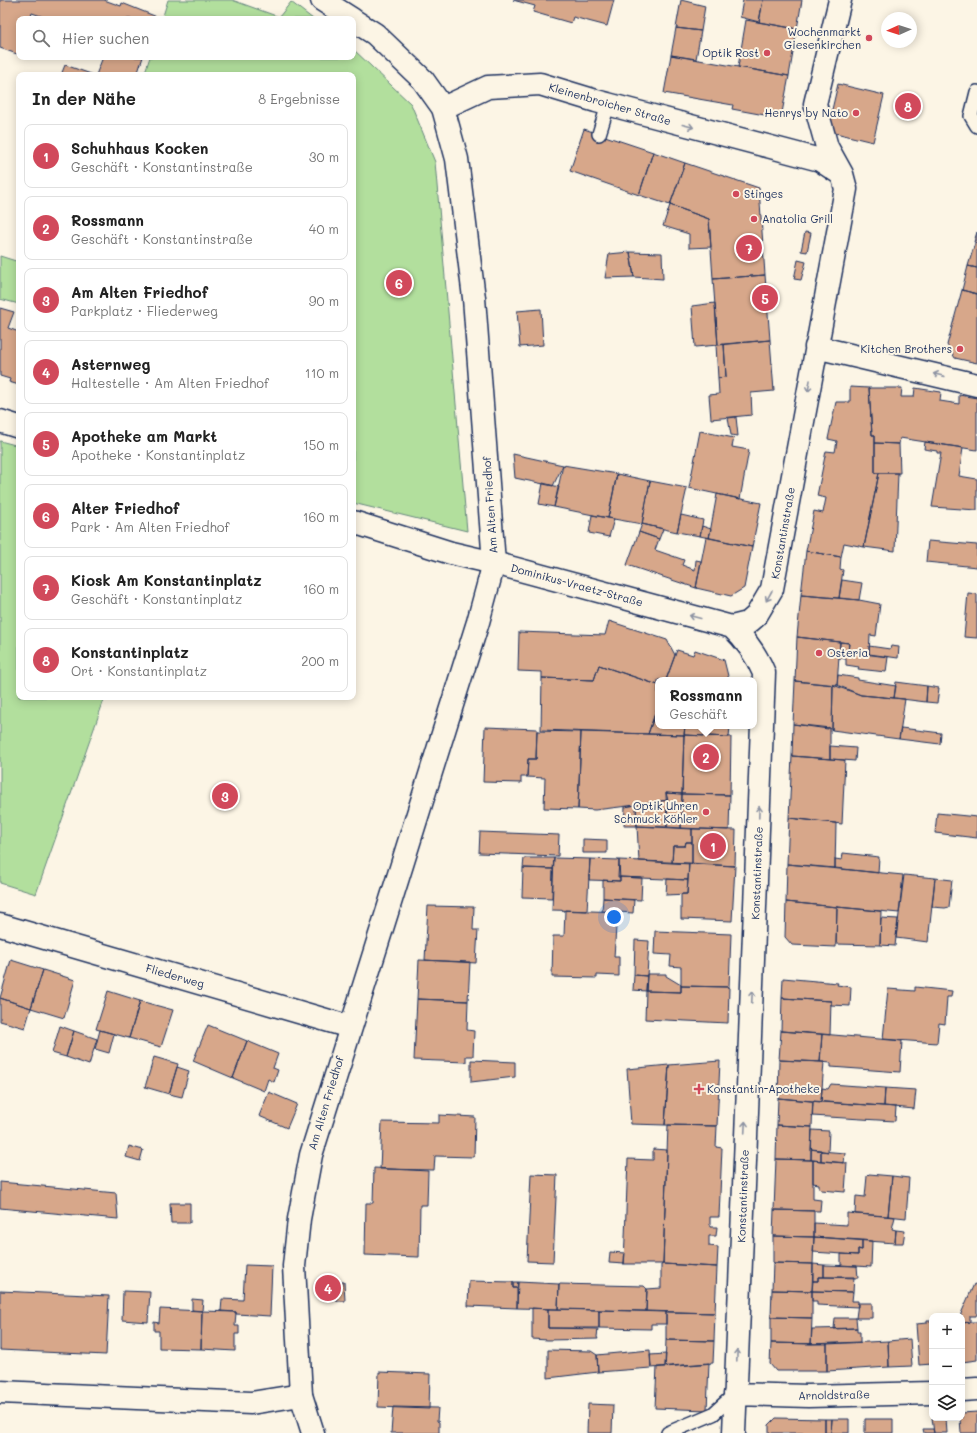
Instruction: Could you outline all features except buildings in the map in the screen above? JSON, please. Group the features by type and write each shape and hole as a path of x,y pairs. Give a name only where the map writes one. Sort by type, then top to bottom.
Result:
{"street":[{"name":"Am Alten Friedhof","path":"322,0 347,16"},
{"name":"Konstantinstraße","path":"732,627 748,623 756,616 772,589 846,189 842,174 827,146 815,104 840,0"},
{"name":"Am Alten Friedhof","path":"313,1433 301,1395 294,1266 298,1219 311,1155 478,622 494,563 474,298 457,159 443,108 423,80 375,34 356,22"},
{"name":"Kleinenbroicher Straße","path":"443,108 488,87 540,84 602,103 820,160 842,174"},
{"path":"816,347 977,385"},
{"path":"0,421 16,425"},
{"name":"Dominikus-Vraetz-Straße","path":"356,523 450,553 494,563 732,627"},
{"name":"Konstantinstraße","path":"732,627 745,639 759,660 764,673 755,950 745,1137 734,1433"},
{"name":"Fliederweg","path":"0,925 350,1027"},
{"path":"965,1390 977,1389"},
{"path":"0,1392 251,1403 301,1395"},
{"name":"Arnoldstraße","path":"735,1394 808,1396 929,1393"}],"lane":[{"path":"977,92 971,116 977,126"},
{"path":"599,134 602,103"},
{"path":"668,1433 713,1414 735,1394"}],"green space":[{"path":"168,0 232,0 276,16 163,16"},
{"path":"291,2 309,16 280,16"},
{"path":"356,52 411,104 435,162 467,531 356,504 356,72 145,72 149,60 356,60"},
{"path":"0,256 16,261 16,303 0,299"},
{"path":"0,441 16,445 16,700 104,700 36,894 0,883"}],"place":[{"name":"Wochenmarkt Giesenkirchen","path":"869,38"},
{"name":"Optik Rost","path":"767,53"},
{"name":"Konstantinplatz","path":"908,106"},
{"name":"Henrys by Nato","path":"856,113"},
{"name":"Stinges","path":"736,194"},
{"name":"Anatolia Grill","path":"754,219"},
{"name":"Kiosk Am Konstantinplatz","path":"749,248"},
{"name":"Alter Friedhof","path":"399,283"},
{"name":"Apotheke am Markt","path":"765,298"},
{"name":"Kitchen Brothers","path":"960,349"},
{"name":"Osteria","path":"819,653"},
{"name":"Rossmann","path":"706,757"},
{"name":"Am Alten Friedhof","path":"225,796"},
{"name":"Optik Uhren Schmuck Köhler","path":"706,812"},
{"name":"Schuhhaus Kocken","path":"713,846"},
{"name":"Konstantin-Apotheke","path":"699,1089"},
{"name":"Asternweg","path":"328,1288"}]}
